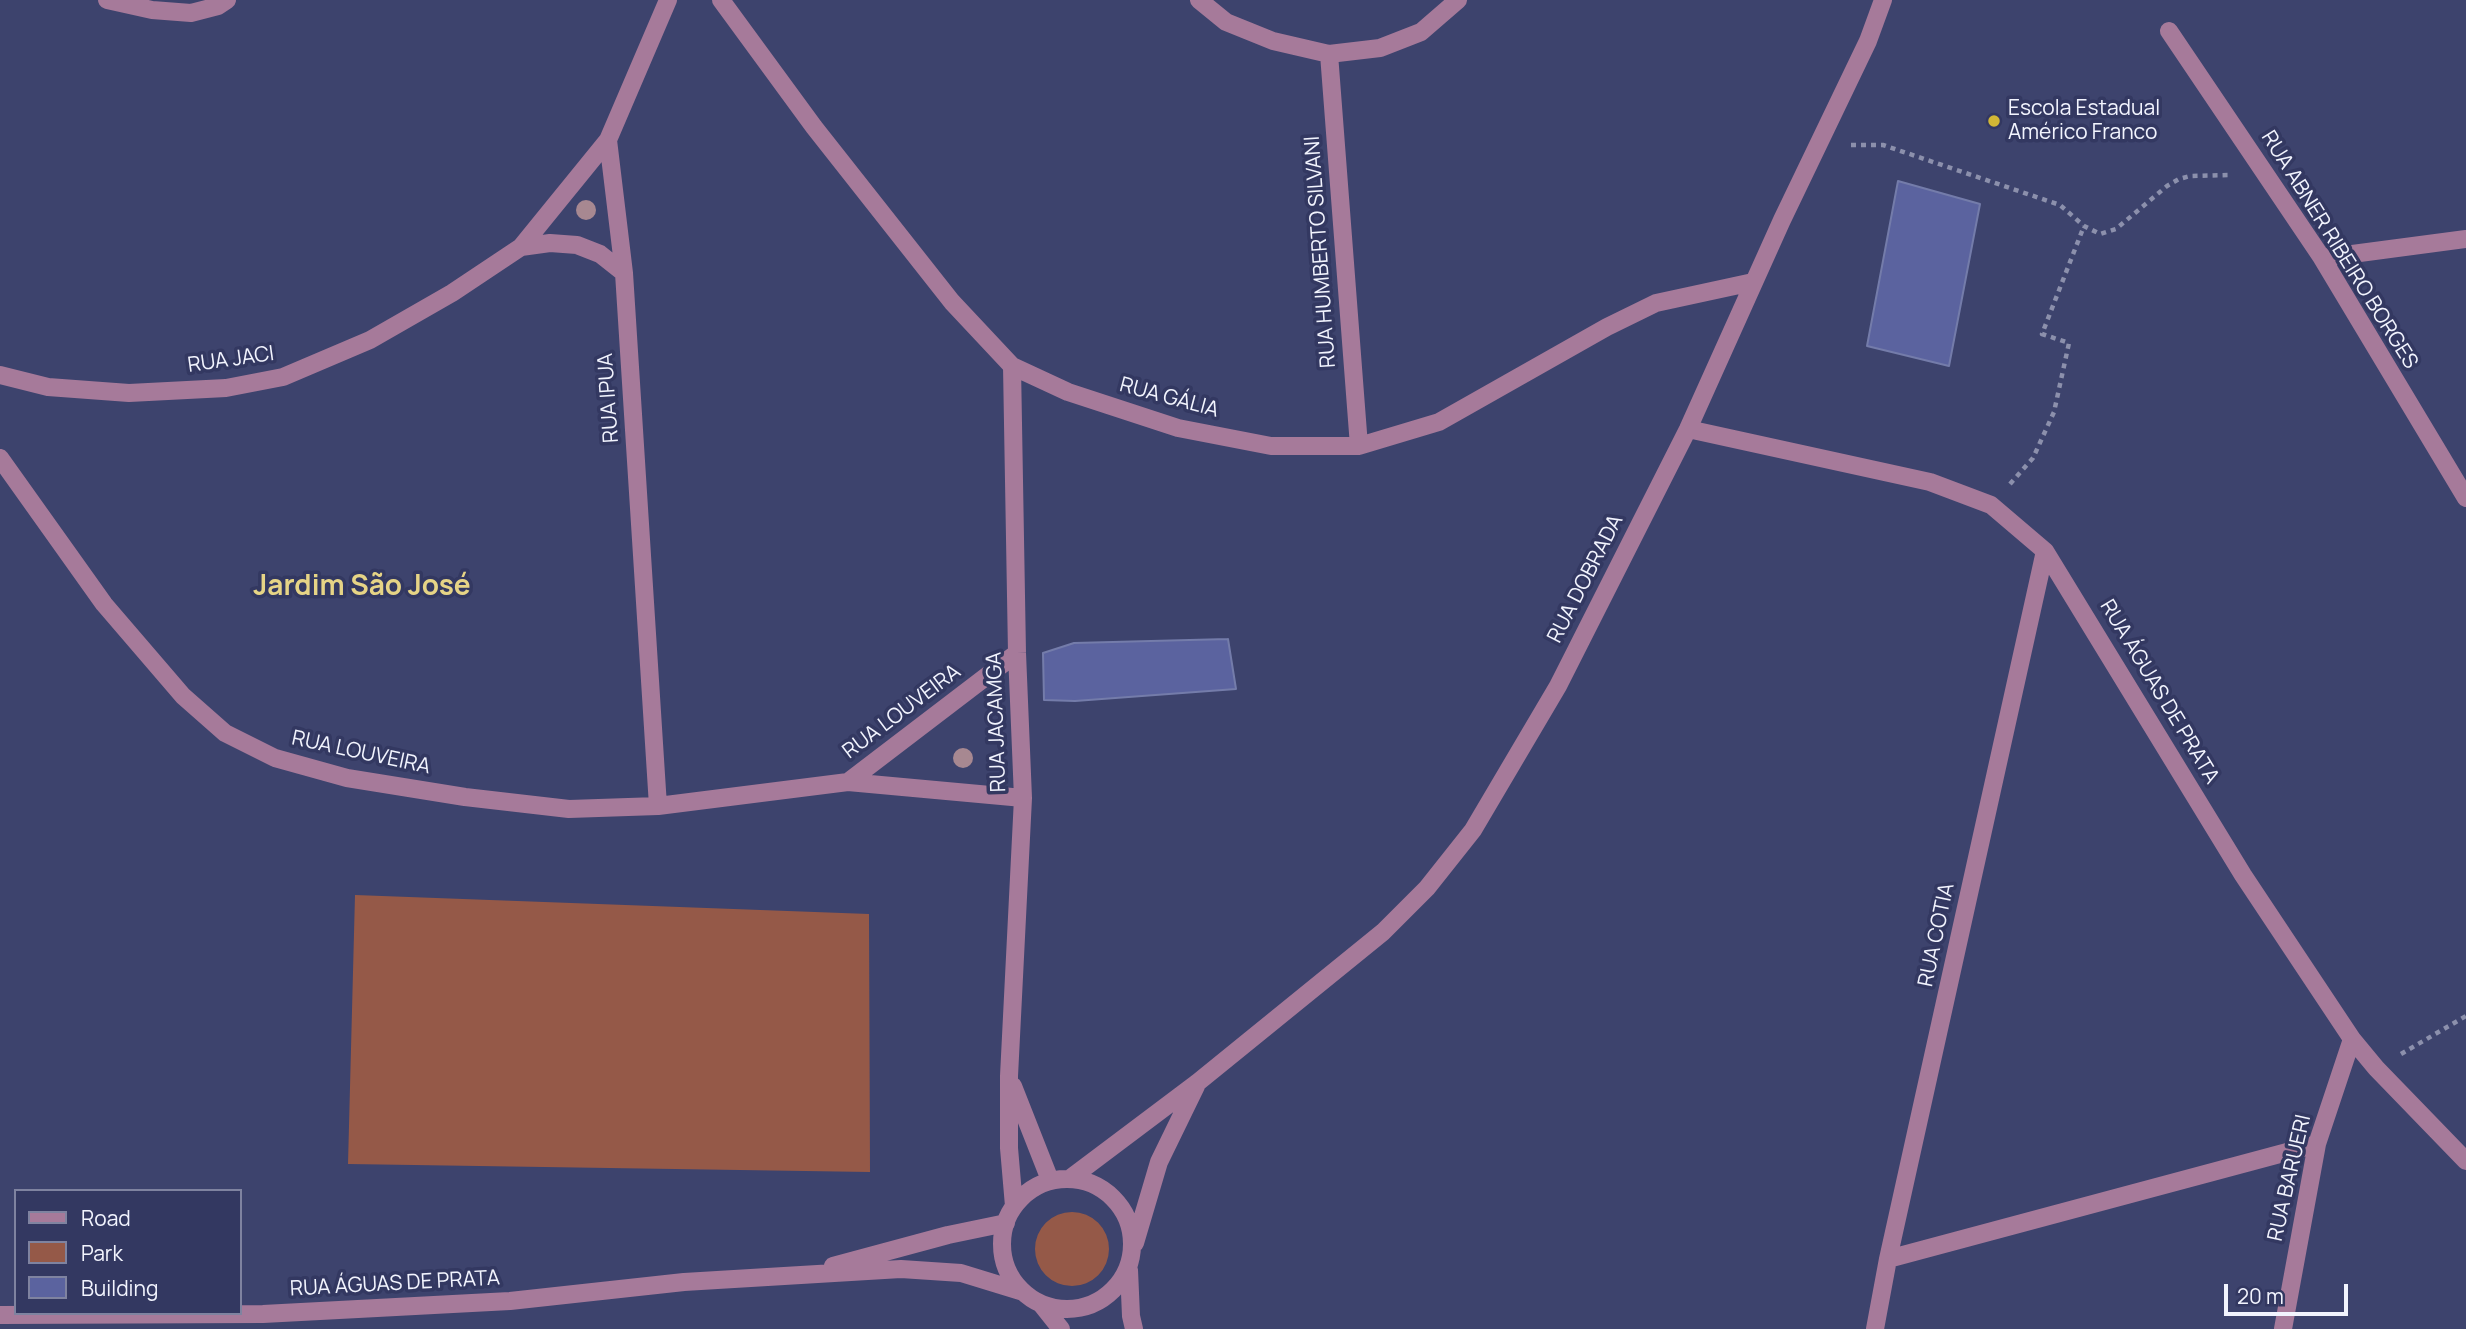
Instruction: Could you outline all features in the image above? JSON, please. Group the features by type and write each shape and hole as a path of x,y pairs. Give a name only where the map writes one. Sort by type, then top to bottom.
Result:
{"street":[{"path":"107,0 152,10 191,13 218,6 227,0"},
{"path":"608,140 668,0"},
{"name":"RUA GÁLIA","path":"721,0 814,127 952,302 1012,366 1068,393 1178,428 1271,446 1359,446 1439,422 1607,327 1656,303 1753,282"},
{"path":"1199,0 1226,22 1273,41 1329,54 1380,48 1421,32 1458,0"},
{"name":"RUA DOBRADA","path":"1072,1177 1197,1083 1383,932 1427,888 1473,830 1558,686 1688,429 1753,282 1868,41 1883,0"},
{"name":"RUA ABNER RIBEIRO BORGES","path":"2169,31 2322,258 2466,498"},
{"name":"RUA HUMBERTO SILVANI","path":"1329,54 1359,446"},
{"name":"RUA JACI","path":"0,375 48,387 129,393 226,388 284,377 370,340 452,293 521,247 608,140"},
{"name":"RUA IPUA","path":"608,140 624,273 658,806"},
{"path":"2322,258 2466,239"},
{"name":"RUA JACI","path":"521,247 550,243 577,245 600,254 624,273"},
{"name":"RUA JACAMGA","path":"1012,366 1017,653 1023,798 1009,1076 1009,1148 1014,1206"},
{"name":"RUA ÁGUAS DE PRATA","path":"1688,429 1930,482 1990,505 2045,551 2243,875 2352,1039 2376,1068 2466,1161"},
{"name":"RUA LOUVEIRA","path":"0,458 104,604 183,696 225,733 275,758 347,778 465,797 569,808 658,806 848,782 1023,798"},
{"name":"RUA COTIA","path":"1875,1329 1888,1259 2045,551"},
{"name":"RUA LOUVEIRA","path":"848,782 1017,653"},
{"name":"RUA BARUERI","path":"2283,1329 2317,1144 2352,1039"},
{"name":"RUA JACAMGA","path":"1009,1076 1050,1180"},
{"name":"RUA DOBRADA","path":"1134,1248 1159,1162 1197,1083"},
{"path":"1888,1259 2317,1144"},
{"path":"1061,1329 1041,1304 1023,1292 1011,1278 1003,1260 1002,1241 1014,1206 1030,1190 1050,1180 1072,1177 1100,1189 1121,1208 1132,1228 1134,1248 1129,1269 1134,1329"},
{"name":"RUA ÁGUAS DE PRATA","path":"792,1277 948,1235 1006,1223"},
{"name":"RUA ÁGUAS DE PRATA","path":"242,1314 510,1301 684,1282 901,1269 961,1273 1023,1292"},
{"path":"1041,1304 1063,1310 1083,1308 1103,1300 1119,1286 1129,1269"}],"path":[{"path":"1818,145 1883,145 2060,205 2084,226 2100,234 2116,229 2167,186 2190,176 2266,176"},
{"path":"1990,505 2034,458 2054,412 2069,343 2042,334 2084,226"},
{"path":"2376,1068 2466,1016"}],"green space":[{"path":"355,895 869,914 870,1172 348,1164"},
{"path":"1072,1212 1093,1218 1103,1228 1109,1249 1103,1270 1093,1280 1072,1286 1051,1280 1041,1270 1035,1249 1041,1228 1051,1218"}],"building":[{"path":"1898,181 1980,204 1949,366 1867,346"},
{"path":"1228,639 1236,689 1075,701 1044,700 1043,653 1074,643"}],"place":[{"name":"Escola Estadual Américo Franco","path":"1994,121"}],"district":[{"name":"Jardim São José","path":"362,587"}]}
